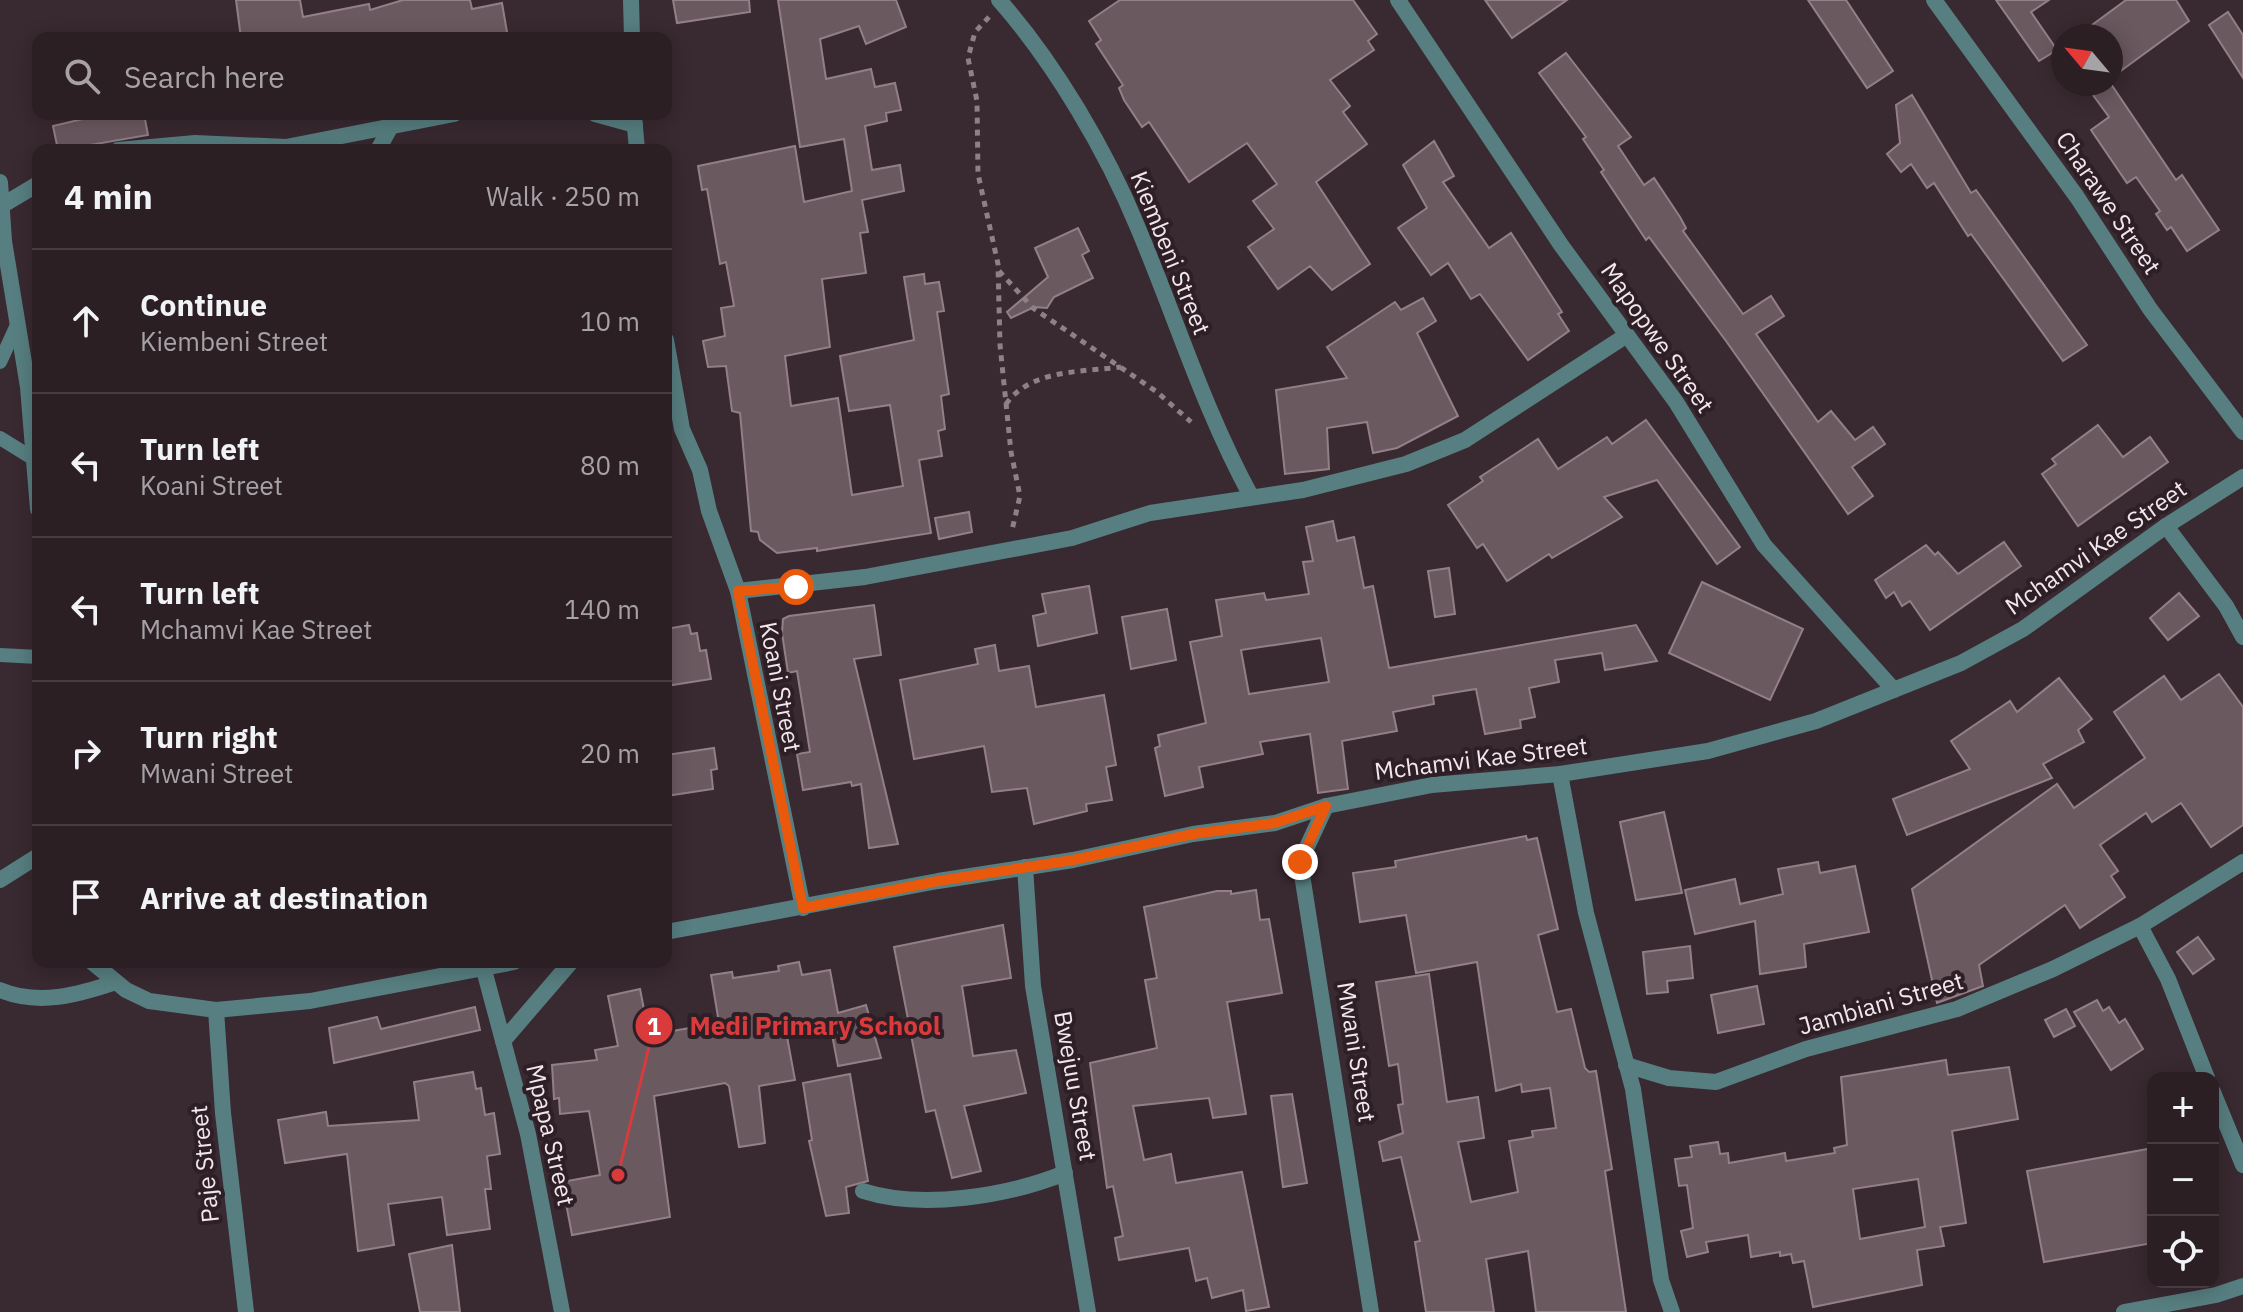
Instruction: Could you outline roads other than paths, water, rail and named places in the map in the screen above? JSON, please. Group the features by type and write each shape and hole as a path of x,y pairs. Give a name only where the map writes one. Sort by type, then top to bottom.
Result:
{"street":[{"path":"631,0 632,32"},
{"name":"Mapopwe Street","path":"1398,0 1561,245 1676,402 1764,545 1894,690"},
{"name":"Charawe Street","path":"1934,0 2077,197 2150,309 2243,432"},
{"name":"Kiembeni Street","path":"1001,2 1063,89 1104,157 1138,226 1229,457 1251,496"},
{"path":"344,144 391,126 422,120"},
{"path":"634,120 636,144"},
{"path":"381,144 391,126"},
{"path":"184,144 218,144"},
{"path":"0,182 32,443"},
{"path":"1,206 32,188"},
{"path":"738,591 865,577 1072,538 1150,513 1303,490 1406,464 1455,445 1541,393 1627,335"},
{"name":"Koani Street","path":"672,384 682,429 700,470 719,542 738,591 803,908"},
{"name":"Mchamvi Kae Street","path":"672,931 1193,834 1275,823 1326,806 1432,785 1560,774 1708,751 1816,721 1961,663 2023,629 2166,526 2243,477"},
{"path":"2166,526 2226,606 2243,637"},
{"path":"1560,774 1586,913 1626,1065 1646,1164 1661,1280 1672,1312"},
{"name":"Mwani Street","path":"1326,806 1300,862 1371,1312"},
{"path":"0,880 32,860"},
{"name":"Jambiani Street","path":"1626,1065 1669,1078 1716,1082 1806,1049 1957,1009 2053,969 2140,926 2243,862"},
{"name":"Bwejuu Street","path":"1025,867 1033,986 1088,1312"},
{"path":"2140,926 2168,979 2205,1072"},
{"path":"99,968 149,1001 216,1010 310,1001 492,968"},
{"path":"503,1041 566,968"},
{"name":"Mpapa Street","path":"484,970 528,1134 562,1312"},
{"path":"0,990 15,997 43,998 83,993 116,982"},
{"name":"Paje Street","path":"216,1010 223,1113 246,1312"},
{"path":"2219,1107 2243,1165"},
{"path":"863,1191 905,1200 945,1200 1016,1188 1065,1173"},
{"path":"2124,1312 2216,1295 2243,1286"}],"lane":[{"path":"0,362 17,325"},
{"path":"0,438 32,458"},
{"path":"0,655 32,657"}],"place":[{"name":"Medi Primary School","path":"618,1175"}]}
